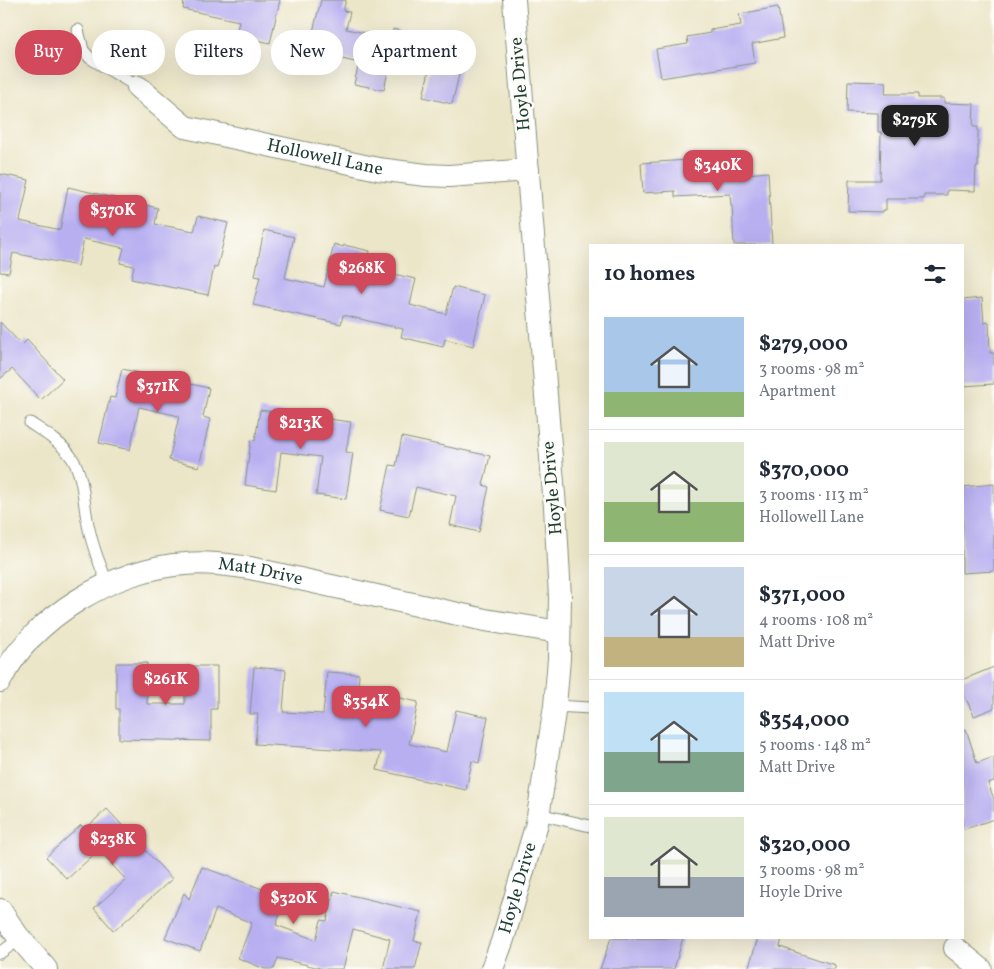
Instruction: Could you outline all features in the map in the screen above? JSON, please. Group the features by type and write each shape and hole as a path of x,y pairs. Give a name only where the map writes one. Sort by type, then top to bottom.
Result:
{"street":[{"name":"Hoyle Drive","path":"492,969 503,939 539,814 559,660 560,597 555,507 514,0"},
{"name":"Hollowell Lane","path":"138,87 185,127 378,169 449,176 528,170"},
{"name":"Matt Drive","path":"0,681 20,651 38,631 67,606 108,584 162,567 185,564 215,564 250,568 485,620 559,632"},
{"path":"0,910 20,939 46,969"},
{"path":"955,948 981,969"}],"lane":[{"path":"82,46 90,58 138,87"},
{"path":"30,423 56,441 72,458 81,482 88,529 108,584"},
{"path":"554,706 589,708"},
{"path":"539,814 589,826"},
{"path":"0,953 20,939"}],"building":[{"path":"184,0 280,0 273,30 271,30 270,43 261,41 261,30 237,30 239,21 183,9"},
{"path":"321,0 346,0 343,11 350,12 346,29 353,30 353,62 343,59 343,30 313,30"},
{"path":"778,7 783,38 752,44 755,63 661,78 656,49 688,44 687,37 710,33 710,30 741,25 739,14"},
{"path":"356,75 387,75 384,90 354,84"},
{"path":"428,75 459,75 452,104 423,97"},
{"path":"848,81 886,82 885,94 918,94 918,98 944,98 944,103 974,104 973,127 978,127 978,167 976,167 975,191 947,190 947,195 924,195 924,199 886,199 886,210 883,210 883,212 848,211 849,180 880,180 881,132 878,132 878,113 847,112"},
{"path":"735,157 736,175 768,172 772,244 734,244 730,194 675,197 675,191 643,193 641,163"},
{"path":"0,174 29,180 20,221 60,230 68,187 158,208 155,224 194,231 198,216 228,223 217,268 214,267 208,295 131,279 134,266 120,263 124,248 84,239 78,266 13,253 9,273 0,272"},
{"path":"264,230 294,237 285,278 324,287 334,244 370,251 366,268 416,279 410,305 446,314 453,287 485,295 473,346 445,339 443,347 401,337 403,329 343,315 341,324 253,305 260,277 255,276"},
{"path":"982,298 984,323 989,322 990,353 994,353 994,384 964,386 964,300"},
{"path":"0,322 22,345 27,340 63,379 41,400 12,369 0,379"},
{"path":"122,369 209,388 203,417 210,419 199,467 169,460 179,416 139,407 130,450 99,443 110,397 115,398"},
{"path":"260,410 351,422 346,452 353,453 346,499 316,495 321,457 281,452 276,490 245,485 251,440 255,441"},
{"path":"402,437 490,456 483,485 489,487 479,532 450,525 456,496 416,487 409,516 380,510 390,465 396,466"},
{"path":"994,484 994,571 964,573 964,487"},
{"path":"116,663 147,663 147,704 185,704 185,666 217,666 217,709 211,709 211,741 119,739 119,709 116,709"},
{"path":"254,667 286,670 283,712 323,714 327,672 359,674 358,689 418,702 409,744 447,752 456,710 488,717 479,763 472,761 466,790 377,770 381,752 255,744 258,714 250,714"},
{"path":"994,667 994,708 974,716 964,694 964,679"},
{"path":"964,729 966,729 977,763 994,757 994,781 988,783 994,799 994,819 964,829"},
{"path":"107,809 172,879 114,931 94,908 126,880 99,850 67,879 46,857 81,825 85,829"},
{"path":"202,867 287,898 276,925 316,940 321,920 327,921 334,891 421,912 414,941 422,942 415,969 383,969 390,939 353,929 343,969 324,969 278,958 274,969 265,969 238,958 252,923 216,909 200,951 165,938 184,893 189,899"},
{"path":"611,939 683,939 674,969 600,969"},
{"path":"758,939 782,939 780,947 835,965 835,969 748,969"}]}
